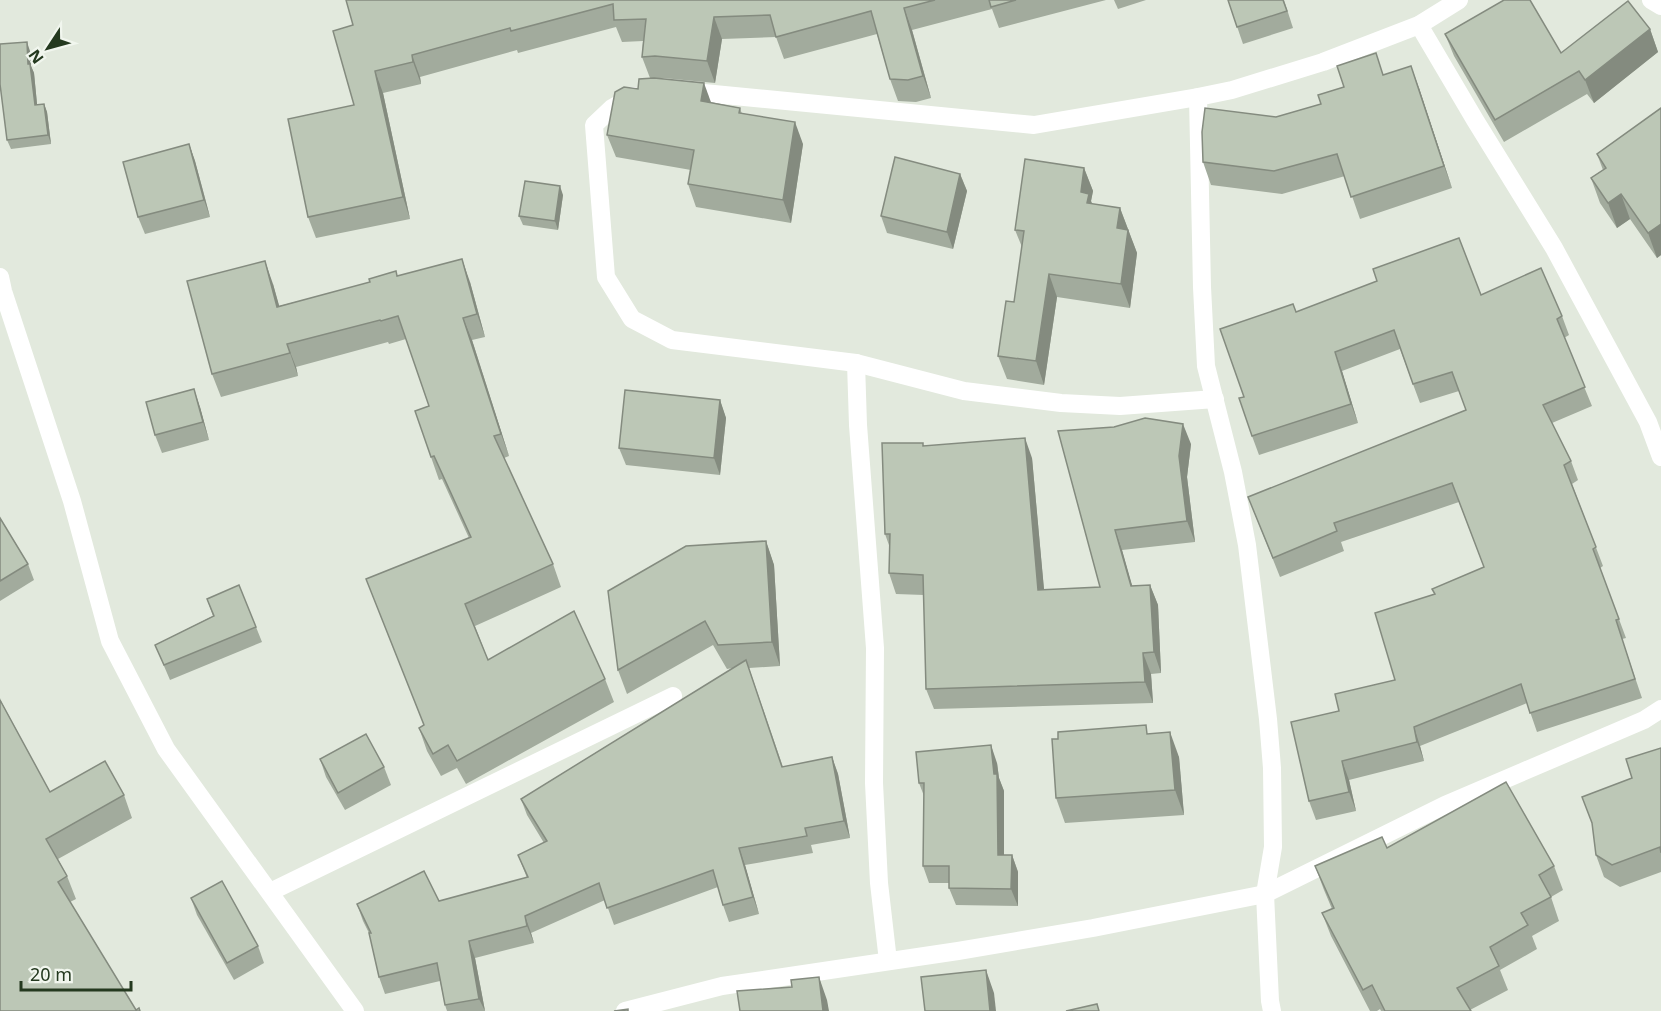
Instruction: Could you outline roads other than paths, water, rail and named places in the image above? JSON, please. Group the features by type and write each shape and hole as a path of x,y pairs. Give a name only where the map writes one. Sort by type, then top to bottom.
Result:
{"street":[{"path":"1215,399 1120,406 1061,403 964,391 856,363 672,340 632,319 606,277 594,125 612,108 641,92 657,90 1034,125 1232,90 1323,62 1419,25 1459,0"},
{"path":"1651,0 1661,6"},
{"path":"1419,25 1554,248 1648,422 1661,457"},
{"path":"1198,97 1206,366 1233,472 1247,544 1272,768 1273,847 1265,894 1272,1011"},
{"path":"0,277 72,501 110,641 166,749 355,1011"},
{"path":"856,363 858,425 875,648 874,783 879,883 888,961"},
{"path":"270,892 673,696"},
{"path":"625,1011 722,986 1093,928 1265,894 1445,805 1644,720 1661,708"}]}
